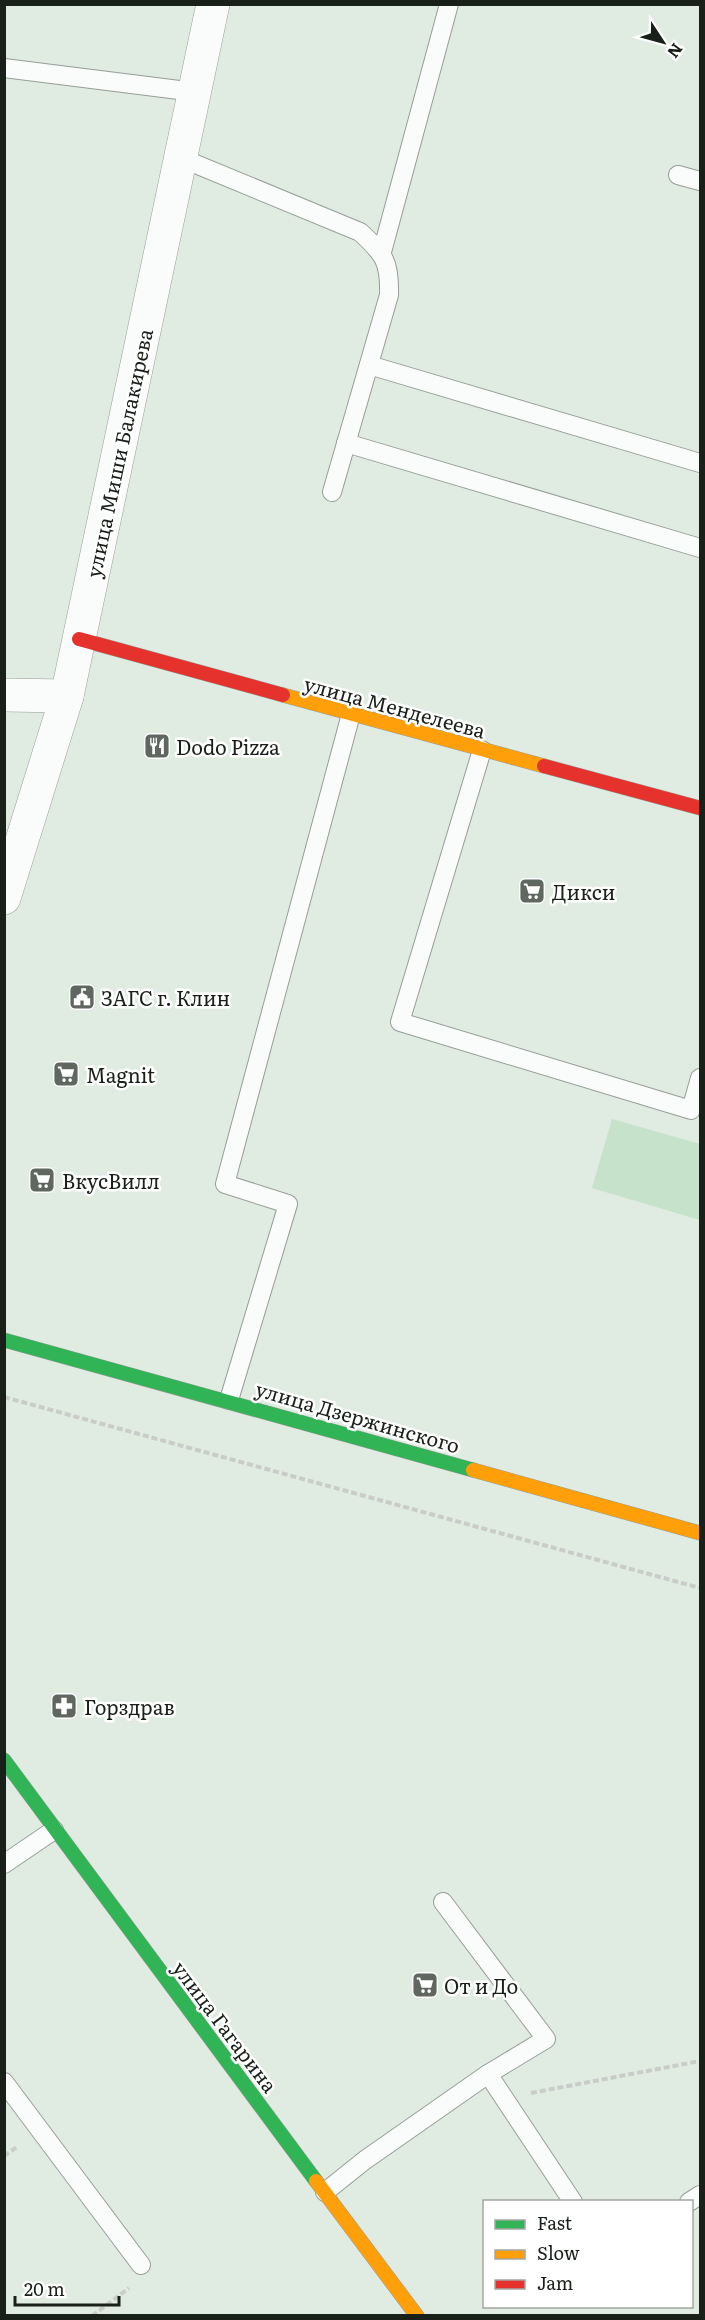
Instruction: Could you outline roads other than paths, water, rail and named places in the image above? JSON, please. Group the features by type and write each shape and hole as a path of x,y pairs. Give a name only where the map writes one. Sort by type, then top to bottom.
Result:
{"street":[{"name":"улица Миши Балакирева","path":"4,897 67,696 213,4"},
{"name":"улица Менделеева","path":"79,639 700,808"},
{"path":"4,695 67,696"},
{"name":"улица Дзержинского","path":"4,1340 229,1400 700,1533"},
{"name":"улица Гагарина","path":"4,1760 417,2316"}],"lane":[{"path":"382,252 450,4"},
{"path":"4,68 195,92"},
{"path":"181,158 360,232 382,252 390,272 389,295 332,492"},
{"path":"678,175 700,181"},
{"path":"369,365 700,463"},
{"path":"346,443 700,548"},
{"path":"229,1400 288,1204 225,1184 351,714"},
{"path":"482,750 399,1022 691,1110 700,1078"},
{"path":"4,1864 54,1830"},
{"path":"325,2192 365,2160 488,2074 546,2039 443,1902"},
{"path":"488,2074 572,2200"},
{"path":"4,2082 141,2265"}],"place":[{"name":"Dodo Pizza","path":"157,746"},
{"name":"Дикси","path":"532,891"},
{"name":"ЗАГС г. Клин","path":"82,997"},
{"name":"Magnit","path":"66,1074"},
{"name":"ВкусВилл","path":"42,1180"},
{"name":"Горздрав","path":"64,1706"},
{"name":"От и До","path":"425,1985"}]}
